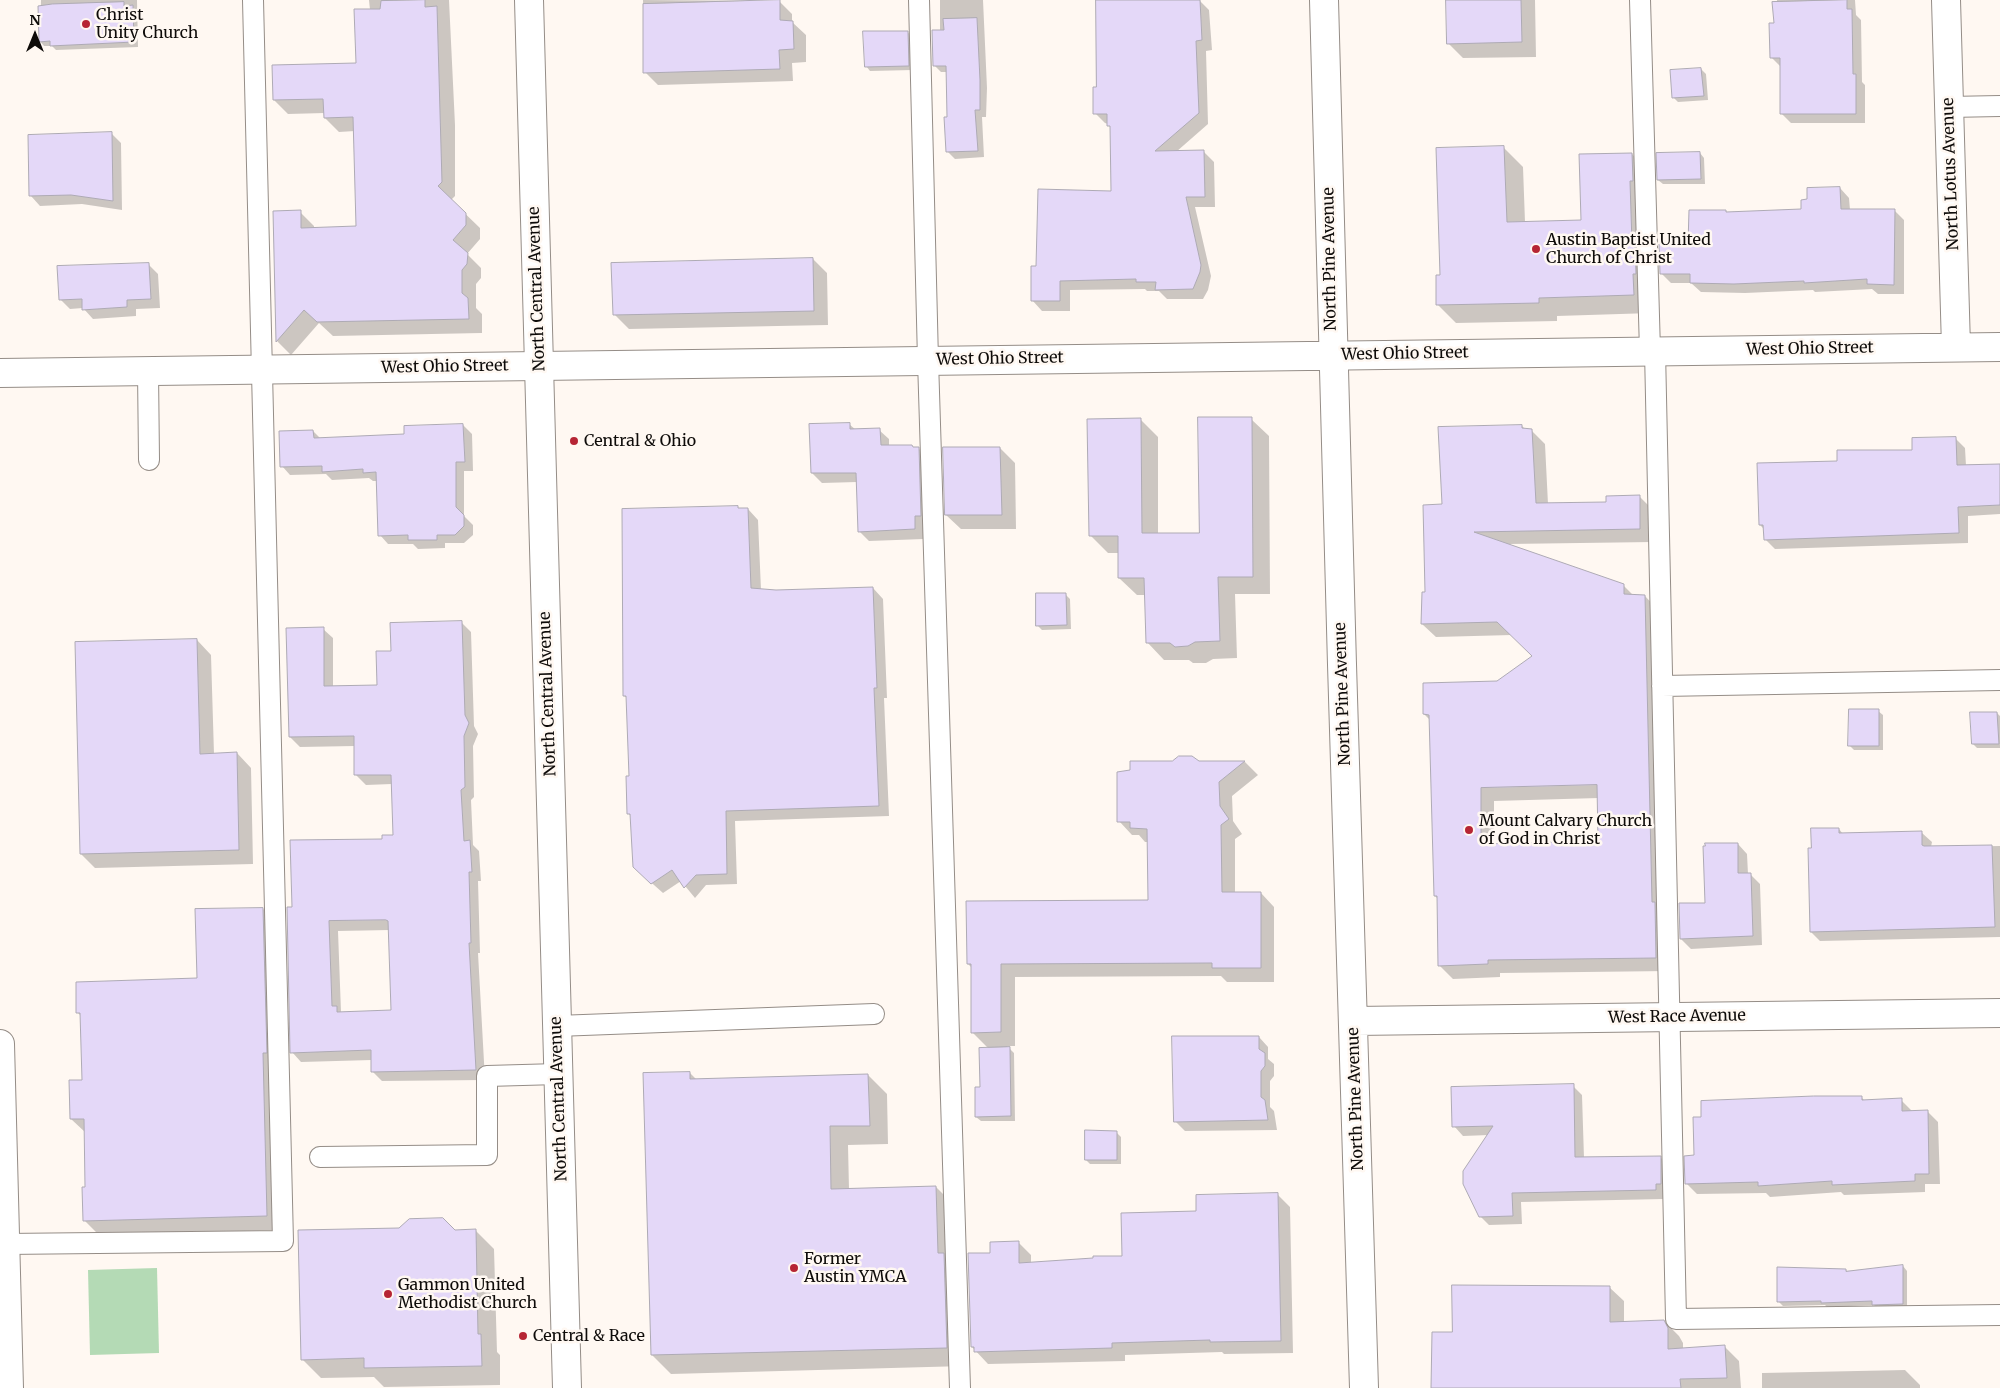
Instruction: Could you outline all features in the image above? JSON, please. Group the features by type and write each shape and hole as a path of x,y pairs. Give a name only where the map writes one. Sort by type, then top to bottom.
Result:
{"street":[{"name":"North Central Avenue","path":"529,0 567,1388"},
{"name":"North Pine Avenue","path":"1324,0 1332,356 1364,1388"},
{"name":"North Lotus Avenue","path":"1946,0 1956,347"},
{"name":"West Ohio Street","path":"0,373 2000,347"},
{"name":"West Race Avenue","path":"1354,1021 2000,1013"},
{"path":"0,1044 9,1388"}],"lane":[{"path":"6,1244 283,1241 253,0"},
{"path":"919,0 928,360 960,1388"},
{"path":"1640,0 1662,686 1676,1319 2000,1315"},
{"path":"1949,107 2000,106"},
{"path":"148,371 149,460"},
{"path":"1662,686 2000,680"},
{"path":"557,1026 874,1014"},
{"path":"320,1157 487,1156 487,1076 558,1074"}],"green space":[{"path":"157,1268 159,1353 90,1355 88,1270"}],"building":[{"path":"425,0 425,7 437,6 442,182 438,186 466,213 466,225 453,240 468,253 467,264 462,270 462,293 468,298 469,319 317,322 304,310 276,342 273,211 301,210 301,228 356,226 353,117 324,118 323,99 273,100 272,65 356,63 354,9 380,9 381,1"},
{"path":"780,0 780,20 793,21 794,49 779,50 780,69 643,73 643,4"},
{"path":"1096,0 1200,0 1202,40 1196,41 1199,113 1155,151 1204,150 1205,197 1186,197 1201,265 1200,272 1193,289 1155,290 1156,282 1136,282 1136,279 1060,281 1060,301 1031,301 1031,266 1036,266 1038,189 1111,191 1110,126 1107,126 1107,114 1093,114 1093,87 1096,87"},
{"path":"1446,0 1521,0 1522,42 1447,44"},
{"path":"1847,0 1847,9 1852,9 1853,74 1856,74 1856,114 1780,114 1780,58 1770,58 1769,23 1774,23 1772,2"},
{"name":"Christ Unity Church","path":"124,2 124,6 133,5 134,42 50,46 50,41 39,42 38,6"},
{"path":"977,18 980,110 975,110 978,151 946,152 944,117 947,117 946,66 933,66 932,30 944,30 943,19"},
{"path":"863,31 908,31 909,66 865,67"},
{"path":"1701,68 1704,96 1672,98 1670,70"},
{"path":"112,132 113,201 71,195 29,196 28,135"},
{"name":"Austin Baptist United Church of Christ","path":"1504,146 1507,222 1581,220 1579,154 1632,153 1633,181 1630,181 1632,244 1635,244 1636,274 1633,274 1634,295 1539,298 1539,303 1436,305 1436,275 1440,275 1436,148"},
{"path":"1700,152 1701,179 1657,180 1656,153"},
{"path":"1840,187 1841,209 1895,209 1894,285 1867,284 1867,279 1804,283 1804,281 1734,284 1690,283 1690,274 1660,274 1659,244 1688,244 1689,210 1726,210 1726,212 1801,209 1801,200 1807,199 1807,188"},
{"path":"813,258 814,311 613,315 611,263"},
{"path":"149,263 151,299 127,300 127,307 82,310 82,299 59,300 57,266"},
{"path":"1198,417 1252,417 1253,577 1218,577 1220,641 1195,642 1188,646 1175,647 1170,643 1146,643 1144,578 1118,578 1118,536 1089,536 1087,419 1141,418 1142,533 1199,533"},
{"path":"850,423 850,429 880,428 881,445 912,445 913,447 919,447 921,516 915,516 915,529 858,532 856,473 811,473 809,424"},
{"path":"463,424 465,462 456,462 456,507 464,515 464,526 455,535 437,535 437,540 408,540 408,535 378,536 376,472 363,473 363,469 322,472 322,466 280,467 279,431 313,430 314,438 404,434 404,426"},
{"path":"1522,425 1522,428 1532,429 1536,503 1606,502 1606,496 1640,495 1640,529 1474,532 1624,584 1624,594 1645,595 1652,902 1655,902 1656,958 1488,960 1488,964 1438,966 1437,896 1434,896 1429,715 1423,714 1423,683 1497,681 1532,656 1497,622 1421,624 1422,592 1425,592 1423,505 1442,504 1438,427","holes":["1597,785 1598,841 1481,844 1481,788"]},
{"path":"1956,437 1957,465 2000,464 2000,505 1958,507 1959,533 1764,540 1763,525 1759,525 1757,463 1837,461 1837,450 1912,450 1912,438"},
{"path":"943,447 1000,447 1002,515 945,515"},
{"path":"738,506 738,508 748,508 751,588 776,590 873,587 877,688 874,688 879,806 726,811 727,874 696,875 684,888 672,870 651,884 633,867 630,814 627,814 626,776 629,776 626,696 623,696 622,509"},
{"path":"1036,593 1066,593 1067,625 1036,626"},
{"path":"462,621 465,715 469,723 464,736 465,787 461,790 464,841 470,840 472,872 469,872 471,943 469,943 476,1070 371,1072 371,1050 290,1053 287,907 292,907 290,840 382,839 382,835 393,835 391,775 354,775 354,736 289,737 286,628 324,627 324,686 377,685 376,651 391,651 390,623","holes":["329,921 388,921 391,1010 337,1012 337,1006 332,1006"]},
{"path":"197,639 200,754 237,752 239,850 80,854 75,642"},
{"path":"1849,709 1879,709 1879,746 1848,746"},
{"path":"1970,712 1997,712 1999,744 1972,744"},
{"path":"1179,756 1192,756 1199,761 1245,761 1219,782 1220,806 1229,819 1221,825 1222,892 1261,892 1261,968 1212,968 1212,963 1001,964 1001,1032 971,1033 971,964 967,964 966,901 1148,900 1147,829 1130,828 1130,822 1117,822 1117,772 1130,770 1130,761 1172,761"},
{"path":"1811,828 1839,828 1839,833 1922,831 1922,845 1924,846 1992,845 1995,927 1810,932 1808,848 1811,848"},
{"path":"1705,843 1738,843 1738,873 1751,873 1753,936 1680,939 1679,903 1705,903 1703,846 1705,846"},
{"path":"263,908 267,1053 263,1053 267,1216 83,1221 82,1187 85,1187 84,1119 70,1119 69,1080 82,1080 80,1013 76,1013 76,982 197,978 195,909"},
{"path":"1172,1036 1259,1036 1259,1049 1265,1053 1265,1066 1261,1071 1261,1097 1265,1100 1268,1120 1174,1122"},
{"path":"1010,1047 1011,1116 975,1117 975,1087 980,1087 979,1048"},
{"name":"Former Austin YMCA","path":"690,1072 690,1079 868,1074 870,1126 830,1126 831,1189 936,1186 938,1253 944,1253 947,1348 651,1355 643,1073"},
{"path":"1574,1084 1575,1157 1661,1156 1661,1184 1656,1184 1656,1190 1512,1193 1513,1216 1479,1217 1463,1184 1463,1171 1493,1126 1452,1127 1451,1087"},
{"path":"1862,1096 1862,1100 1902,1098 1902,1111 1928,1110 1929,1174 1915,1174 1915,1181 1832,1185 1832,1181 1758,1186 1758,1182 1685,1184 1684,1156 1694,1155 1693,1117 1701,1117 1701,1101"},
{"path":"1085,1130 1117,1131 1117,1160 1085,1160"},
{"path":"1278,1193 1281,1341 1210,1342 1210,1340 1112,1343 1112,1348 974,1352 974,1347 971,1347 968,1253 990,1253 990,1242 1019,1241 1019,1263 1093,1258 1093,1256 1122,1256 1121,1213 1196,1211 1196,1195"},
{"name":"Gammon United Methodist Church","path":"443,1218 455,1230 476,1229 478,1334 481,1334 482,1366 364,1368 364,1358 301,1360 298,1230 399,1228 409,1219"},
{"path":"1903,1265 1903,1304 1872,1305 1872,1301 1777,1302 1777,1267 1846,1269 1846,1271"},
{"path":"1452,1285 1610,1286 1610,1322 1664,1320 1668,1328 1668,1349 1725,1345 1727,1378 1680,1379 1681,1388 1431,1388 1432,1332 1452,1332"}],"place":[{"name":"Christ Unity Church","path":"86,24"},
{"name":"Austin Baptist United Church of Christ","path":"1536,249"},
{"name":"Central & Ohio","path":"574,441"},
{"name":"Mount Calvary Church of God in Christ","path":"1469,830"},
{"name":"Former Austin YMCA","path":"794,1268"},
{"name":"Gammon United Methodist Church","path":"388,1294"},
{"name":"Central & Race","path":"523,1336"}]}
